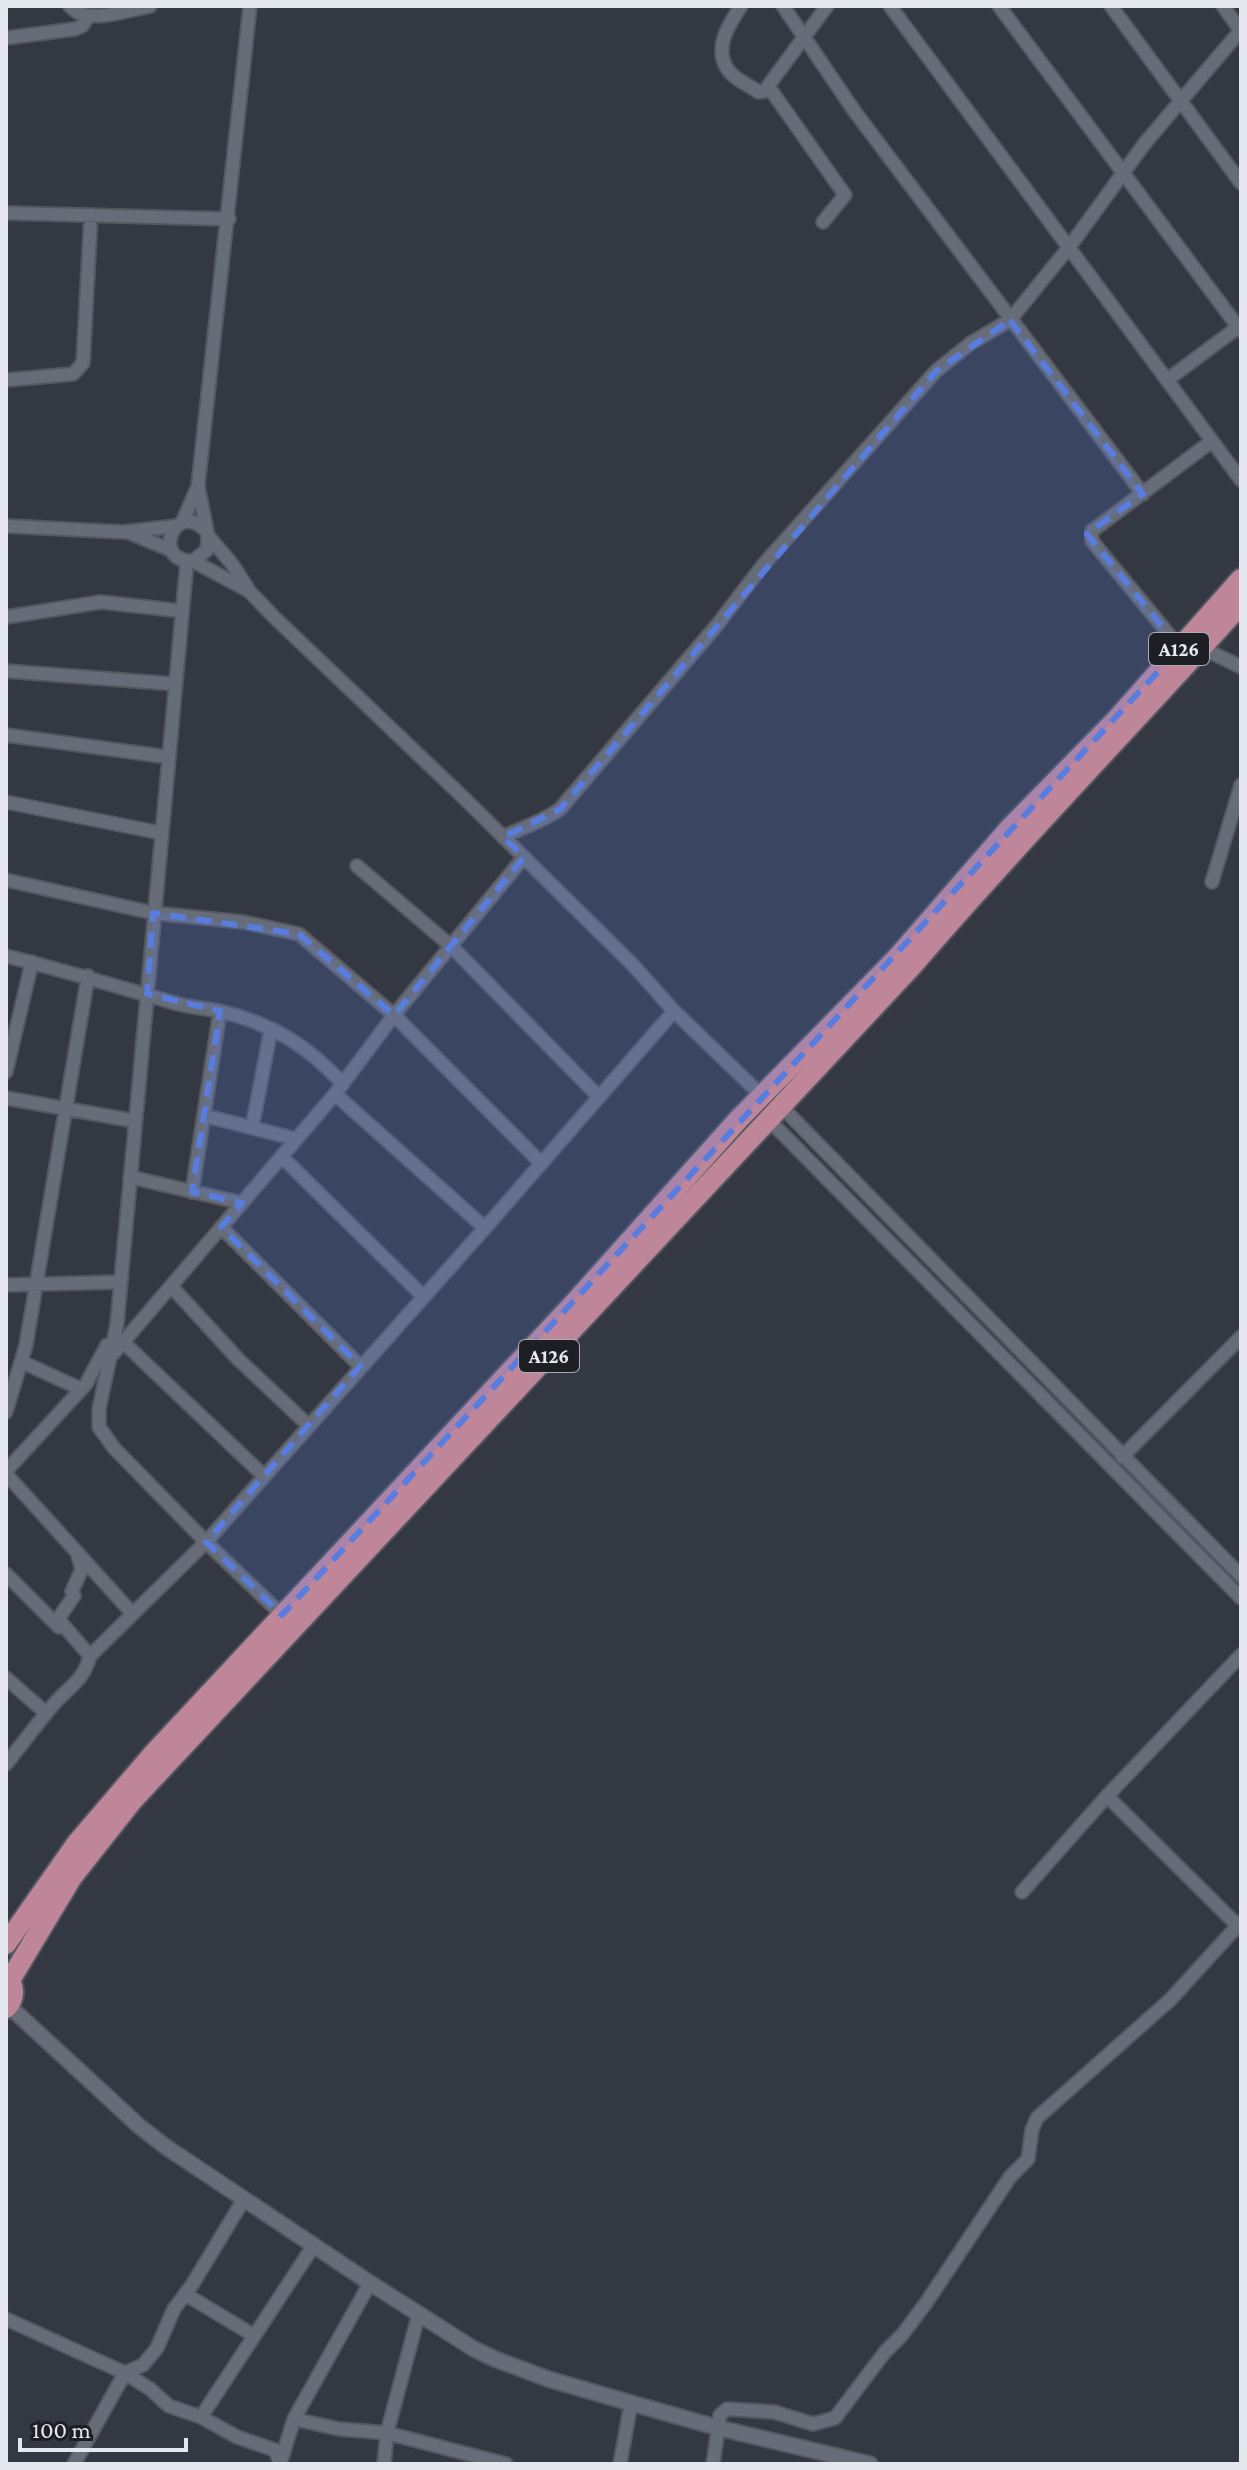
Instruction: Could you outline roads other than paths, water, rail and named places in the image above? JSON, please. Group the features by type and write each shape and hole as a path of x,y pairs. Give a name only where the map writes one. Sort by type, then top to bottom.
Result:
{"highway":[{"name":"A126","path":"1122,724 1180,648 1241,579"},
{"name":"A126","path":"6,1944 54,1874 113,1799 282,1615 576,1301 912,966 1104,742 1202,648 1241,604"},
{"name":"A126","path":"7,2007 14,1993 8,1978 72,1877 125,1810 770,1106"}],"street":[{"path":"70,6 76,13 88,17 150,6"},
{"path":"190,561 199,559 207,550 198,486 250,6"},
{"path":"741,6 722,41 721,52 728,71 759,92 769,90"},
{"path":"783,6 855,112 1143,494"},
{"path":"823,222 845,195 768,86 827,6"},
{"path":"890,6 1241,480"},
{"path":"999,6 1240,328 1167,380"},
{"path":"1111,6 1241,183"},
{"path":"503,837 560,809 717,625 763,565 936,371 971,343 1010,320 1070,246 1122,172 1241,31 1223,6"},
{"path":"6,38 75,29 82,26 88,17"},
{"path":"6,213 229,219"},
{"path":"6,380 73,374 83,363 91,215"},
{"path":"1180,648 1092,541 1092,531 1212,441"},
{"path":"171,550 170,536 180,524 198,486"},
{"path":"6,526 123,532 194,522 207,533 250,592 633,965 674,1011 1241,1576"},
{"path":"123,532 171,550 175,555 250,592"},
{"path":"190,561 182,611 153,913 117,1324 99,1409 99,1427 114,1448 282,1615"},
{"path":"6,617 101,602 182,611"},
{"path":"1202,648 1241,667"},
{"path":"6,671 175,684"},
{"path":"6,735 168,757"},
{"path":"1212,882 1241,785"},
{"path":"6,802 161,833"},
{"path":"110,1357 339,1089 394,1015 524,857"},
{"path":"357,866 451,946 599,1097"},
{"path":"6,880 153,913 243,922 299,934 394,1015 541,1163"},
{"path":"6,956 88,976 174,1003 220,1011 289,1037 312,1054 339,1089 485,1228"},
{"path":"6,1072 32,962"},
{"path":"6,1412 22,1362 88,976"},
{"path":"192,1192 220,1011"},
{"path":"6,1764 46,1713 66,1691 76,1685 86,1671 90,1656 206,1542 674,1011"},
{"path":"252,1128 271,1029"},
{"path":"6,1098 135,1121"},
{"path":"770,1106 1241,1598"},
{"path":"206,1116 296,1139"},
{"path":"282,1157 423,1296"},
{"path":"130,1177 242,1203"},
{"path":"221,1227 360,1366"},
{"path":"6,1285 121,1282"},
{"path":"171,1286 238,1359 309,1426"},
{"path":"117,1324 81,1389 6,1472 132,1613"},
{"path":"1122,1457 1241,1337"},
{"path":"123,1342 223,1441 264,1476"},
{"path":"22,1362 81,1389"},
{"path":"77,1552 82,1569 72,1591 74,1596 58,1619 90,1656"},
{"path":"6,1574 90,1656"},
{"path":"1022,1892 1107,1796 1241,1655"},
{"path":"6,1678 46,1713"},
{"path":"713,2464 720,2415 727,2409 774,2412 813,2424 835,2418 926,2303 1010,2177 1028,2159 1037,2118 1171,1999 1239,1924 1107,1796"},
{"path":"7,2007 139,2126 370,2283 474,2349 548,2379 812,2457 870,2464"},
{"path":"74,2464 125,2373 143,2365 157,2348 174,2309 244,2199"},
{"path":"201,2417 314,2245"},
{"path":"280,2463 294,2419 370,2283"},
{"path":"185,2294 253,2335"},
{"path":"384,2464 387,2433 419,2313"},
{"path":"6,2319 125,2373 169,2406 201,2417 237,2437 275,2450 280,2463"},
{"path":"620,2464 631,2403"},
{"path":"294,2419 339,2429 387,2433 467,2459 506,2464"}]}
